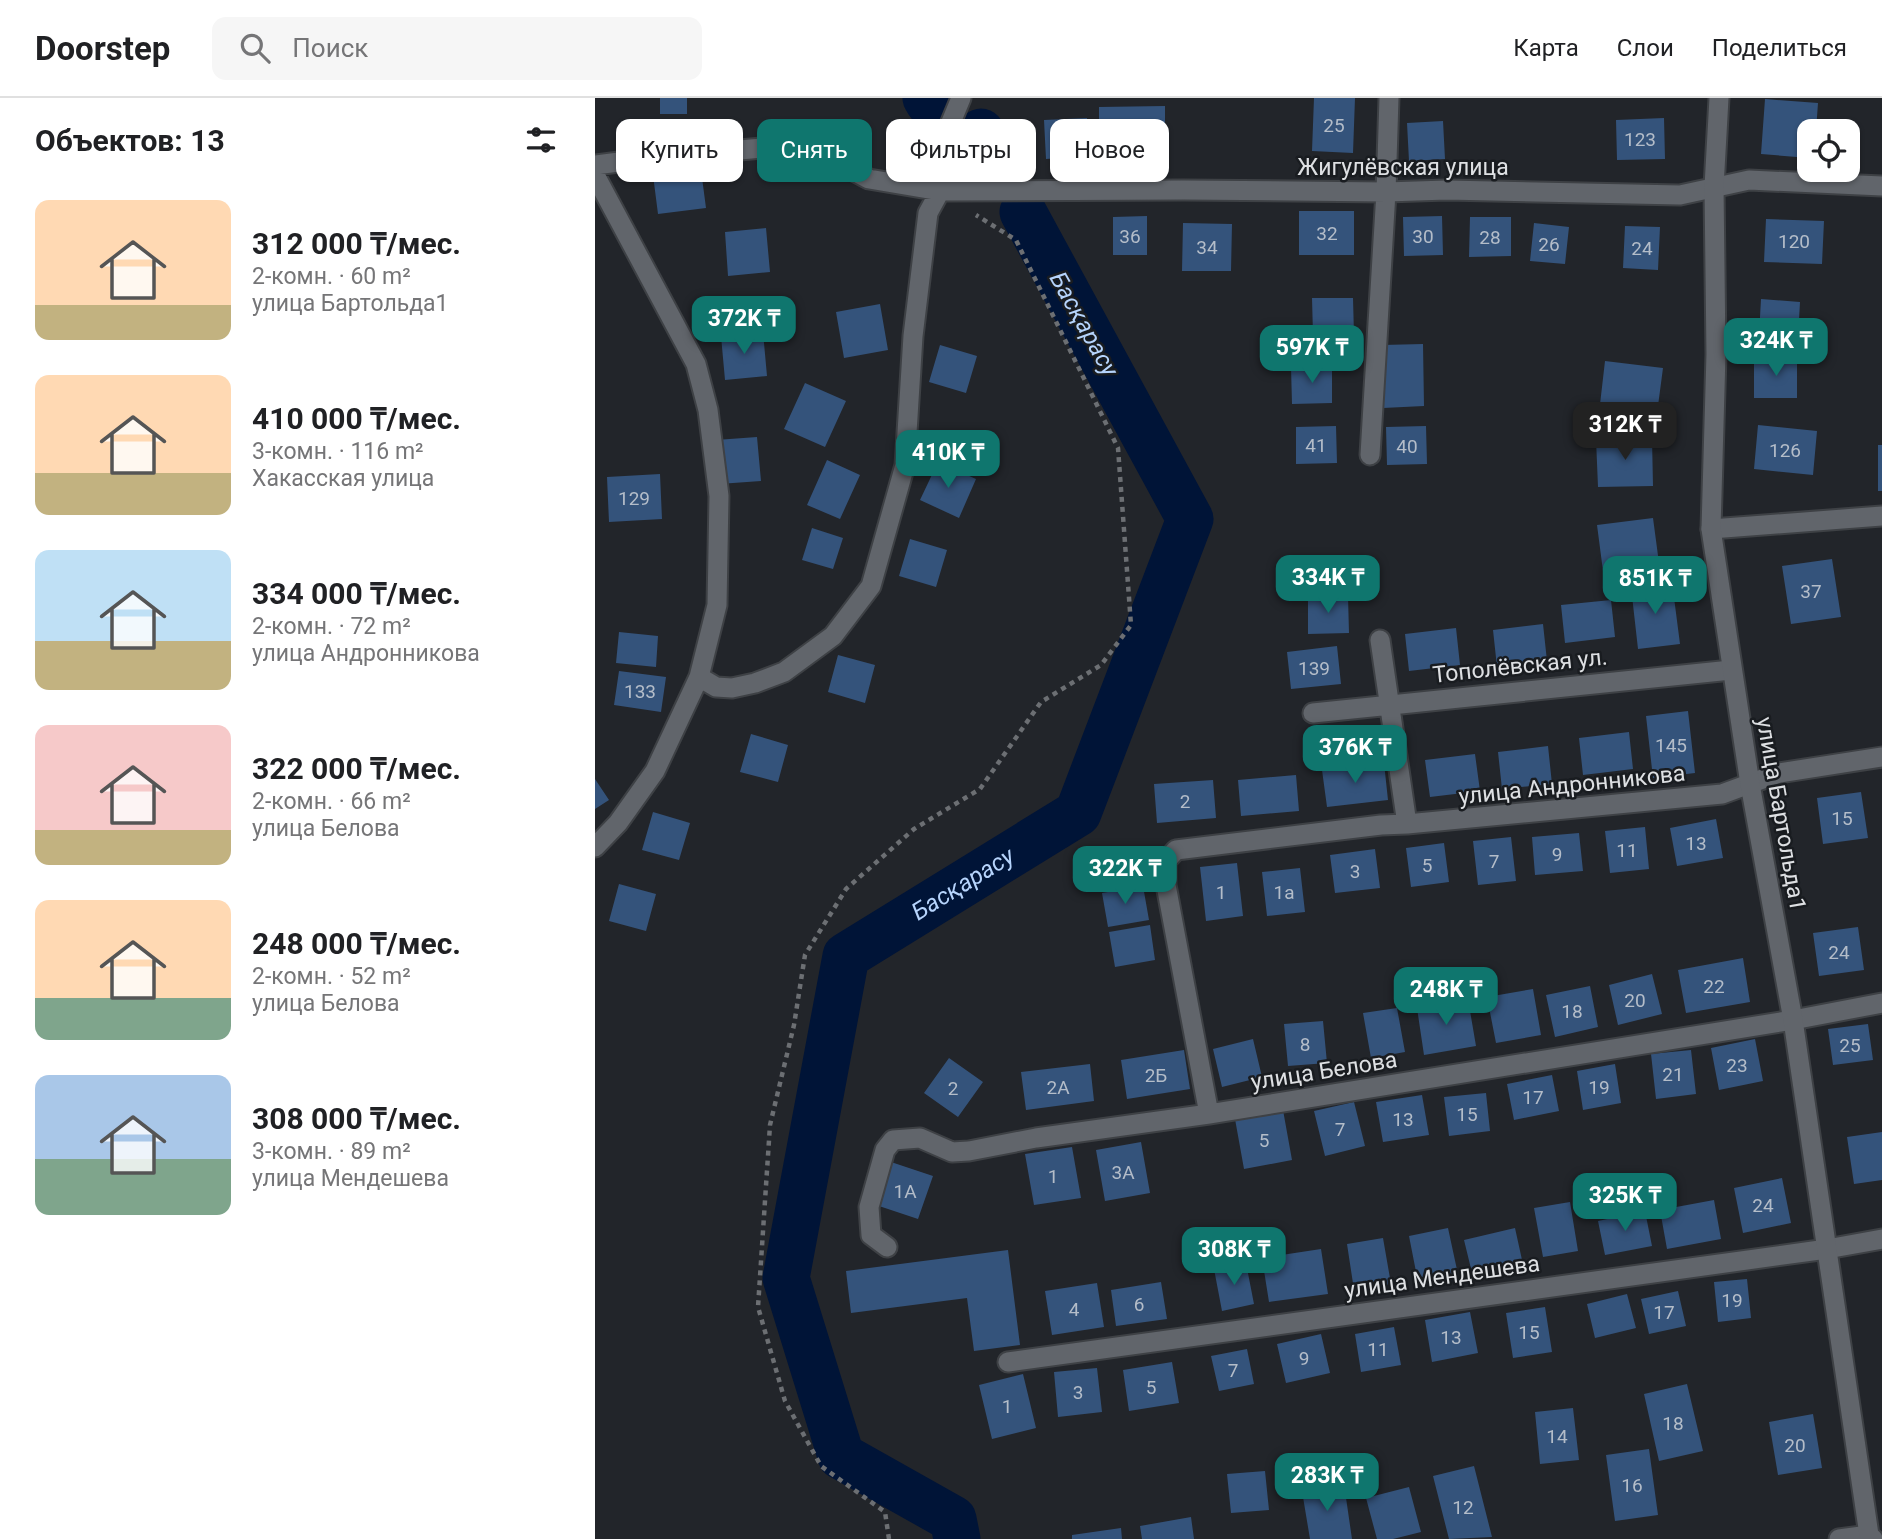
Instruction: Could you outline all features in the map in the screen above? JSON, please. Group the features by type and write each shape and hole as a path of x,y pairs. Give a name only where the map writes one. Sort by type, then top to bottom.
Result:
{"street":[{"path":"699,677 716,687 732,688 755,683 785,671 833,636 871,586 905,465 913,336 928,213 940,191 937,156 961,98"},
{"path":"1370,455 1389,98"},
{"name":"улица Бартольда1","path":"1719,98 1714,187 1716,354 1711,529 1731,670 1793,1020 1871,1537"},
{"name":"Жигулёвская улица","path":"595,165 750,149 795,148 822,154 869,179 940,191 1447,190 1679,195 1749,180 1882,186"},
{"path":"595,175 696,364 708,410 719,496 716,605 699,677 655,771 618,823 595,847"},
{"path":"1711,529 1882,516"},
{"path":"1380,640 1407,824"},
{"name":"Тополёвская ул.","path":"1313,713 1731,670"},
{"name":"улица Андронникова","path":"1209,1114 1166,885 1166,861 1176,850 1381,825 1722,794 1779,773 1882,757"},
{"name":"улица Белова","path":"887,1247 871,1235 869,1207 885,1150 894,1140 921,1138 952,1152 969,1150 1793,1020 1882,1003"},
{"name":"улица Мендешева","path":"1008,1362 1827,1249 1882,1239"},
{"path":"1839,1539 1871,1537"}],"path":[{"path":"889,1539 884,1512 821,1466 785,1401 758,1307 770,1125 794,1025 805,956 846,889 914,829 980,789 1041,702 1101,665 1131,625 1118,448 1016,240 972,212"}],"building":[{"path":"660,98 687,98 687,114 660,114"},
{"path":"1314,98 1355,98 1353,153 1312,151"},
{"path":"1765,99 1818,103 1817,119 1797,119 1797,157 1761,154"},
{"path":"1165,106 1165,119 1099,119 1099,107"},
{"path":"1664,118 1665,159 1617,160 1616,120"},
{"path":"1044,120 1050,120 1050,159 1046,159"},
{"path":"1443,121 1445,159 1409,161 1407,123"},
{"path":"654,182 703,182 706,208 658,214"},
{"path":"1299,211 1354,211 1354,255 1299,255"},
{"path":"1147,216 1147,255 1113,255 1113,217"},
{"path":"1442,216 1443,255 1404,256 1403,217"},
{"path":"1470,217 1511,217 1511,256 1469,257"},
{"path":"1766,219 1824,221 1822,264 1764,262"},
{"path":"1183,223 1232,224 1231,271 1182,271"},
{"path":"1534,223 1569,227 1565,264 1530,261"},
{"path":"1625,226 1660,227 1658,270 1623,268"},
{"path":"766,228 770,272 728,276 725,232"},
{"path":"1312,298 1353,298 1354,335 1313,335"},
{"path":"1761,299 1800,302 1798,338 1759,335"},
{"path":"880,304 888,350 844,358 836,312"},
{"path":"763,332 767,376 725,380 721,336"},
{"path":"1423,344 1424,406 1383,408 1382,345"},
{"path":"940,345 977,356 966,393 929,382"},
{"path":"1754,359 1797,359 1797,398 1754,398"},
{"path":"1605,361 1663,368 1656,421 1599,413"},
{"path":"1332,366 1332,403 1292,404 1291,367"},
{"path":"805,383 846,401 825,447 784,429"},
{"path":"1758,425 1817,431 1813,475 1754,469"},
{"path":"1336,426 1337,463 1296,464 1296,427"},
{"path":"1426,426 1427,464 1387,465 1386,427"},
{"path":"757,437 761,481 719,484 716,440"},
{"path":"1652,438 1653,486 1598,487 1596,439"},
{"path":"1878,445 1882,445 1882,491 1878,491"},
{"path":"827,460 860,475 840,519 807,505"},
{"path":"938,462 976,479 959,518 920,500"},
{"path":"660,474 662,519 609,522 607,477"},
{"path":"1653,518 1659,563 1603,571 1597,525"},
{"path":"812,528 843,538 833,569 802,560"},
{"path":"910,539 947,550 936,587 899,576"},
{"path":"1832,559 1841,617 1791,624 1782,566"},
{"path":"1672,582 1680,644 1638,649 1631,587"},
{"path":"1308,596 1348,596 1349,633 1308,634"},
{"path":"1611,600 1615,637 1565,643 1561,605"},
{"path":"1543,624 1547,661 1497,667 1493,630"},
{"path":"1456,628 1460,665 1409,671 1405,634"},
{"path":"619,632 658,636 656,667 616,663"},
{"path":"1337,646 1341,684 1291,689 1287,652"},
{"path":"838,655 875,665 865,703 828,692"},
{"path":"619,671 666,677 661,712 614,705"},
{"path":"1688,711 1695,773 1653,778 1646,716"},
{"path":"1629,732 1633,769 1583,775 1579,738"},
{"path":"751,734 788,745 778,782 740,772"},
{"path":"1548,746 1552,784 1502,789 1498,752"},
{"path":"1475,754 1480,791 1430,797 1425,760"},
{"path":"1384,763 1388,800 1327,807 1322,770"},
{"path":"1296,775 1299,811 1241,816 1238,780"},
{"path":"595,779 609,800 595,809"},
{"path":"1213,780 1216,818 1157,823 1154,784"},
{"path":"1861,792 1868,838 1823,844 1817,798"},
{"path":"653,812 690,823 679,860 642,850"},
{"path":"1716,819 1723,858 1677,866 1670,828"},
{"path":"1645,827 1649,869 1610,873 1605,831"},
{"path":"1579,833 1583,871 1535,875 1532,837"},
{"path":"1511,837 1516,881 1478,885 1473,841"},
{"path":"1444,843 1449,882 1411,887 1406,848"},
{"path":"1375,849 1380,888 1335,893 1330,855"},
{"path":"1237,863 1243,916 1206,921 1200,867"},
{"path":"1300,868 1305,912 1267,916 1262,872"},
{"path":"619,884 656,894 646,931 609,921"},
{"path":"1143,886 1149,920 1108,927 1102,893"},
{"path":"1150,925 1155,960 1115,967 1109,932"},
{"path":"1858,927 1864,970 1819,976 1813,933"},
{"path":"1743,958 1750,1002 1686,1013 1678,970"},
{"path":"1652,974 1662,1014 1618,1025 1609,985"},
{"path":"1590,986 1598,1027 1555,1037 1546,995"},
{"path":"1533,989 1541,1035 1496,1043 1487,997"},
{"path":"1468,999 1476,1046 1424,1055 1417,1008"},
{"path":"1397,1008 1405,1052 1371,1058 1363,1013"},
{"path":"1323,1021 1327,1063 1288,1066 1284,1024"},
{"path":"1868,1024 1873,1060 1833,1065 1828,1029"},
{"path":"1253,1039 1262,1077 1222,1087 1213,1049"},
{"path":"1755,1039 1763,1081 1719,1090 1711,1048"},
{"path":"1184,1050 1190,1089 1127,1099 1121,1060"},
{"path":"1691,1050 1696,1094 1656,1099 1651,1054"},
{"path":"949,1058 983,1082 958,1117 924,1093"},
{"path":"1090,1064 1094,1101 1026,1110 1021,1072"},
{"path":"1615,1064 1621,1103 1583,1110 1577,1071"},
{"path":"1552,1075 1559,1111 1514,1120 1507,1084"},
{"path":"1486,1093 1490,1131 1449,1136 1444,1097"},
{"path":"1422,1095 1429,1135 1383,1142 1376,1102"},
{"path":"1354,1102 1365,1146 1325,1156 1314,1111"},
{"path":"1283,1110 1292,1160 1244,1169 1235,1119"},
{"path":"1882,1132 1882,1180 1854,1184 1847,1137"},
{"path":"1141,1142 1150,1193 1105,1201 1096,1150"},
{"path":"1072,1147 1081,1198 1034,1205 1025,1154"},
{"path":"891,1162 933,1176 918,1219 876,1205"},
{"path":"1782,1178 1791,1223 1743,1233 1734,1188"},
{"path":"1714,1200 1721,1239 1667,1249 1660,1210"},
{"path":"1570,1202 1578,1251 1543,1257 1534,1208"},
{"path":"1645,1211 1652,1246 1605,1255 1598,1221"},
{"path":"1448,1228 1459,1279 1419,1287 1409,1236"},
{"path":"1515,1228 1524,1269 1474,1281 1464,1240"},
{"path":"1383,1238 1391,1284 1354,1290 1347,1244"},
{"path":"1321,1249 1328,1294 1269,1302 1262,1258"},
{"path":"1008,1250 1020,1345 974,1351 967,1298 851,1313 846,1271"},
{"path":"1246,1263 1254,1304 1222,1311 1214,1269"},
{"path":"1747,1279 1751,1318 1718,1322 1714,1282"},
{"path":"1161,1282 1167,1319 1116,1326 1111,1290"},
{"path":"1097,1283 1104,1327 1052,1335 1045,1291"},
{"path":"1678,1291 1686,1326 1649,1334 1641,1299"},
{"path":"1627,1294 1636,1328 1595,1338 1587,1304"},
{"path":"1545,1307 1552,1352 1513,1358 1506,1313"},
{"path":"1470,1312 1478,1353 1432,1362 1425,1320"},
{"path":"1394,1327 1401,1365 1361,1372 1355,1334"},
{"path":"1321,1334 1330,1373 1286,1383 1277,1344"},
{"path":"1247,1349 1254,1384 1219,1391 1211,1356"},
{"path":"1172,1362 1179,1403 1129,1411 1123,1370"},
{"path":"1097,1368 1102,1412 1058,1417 1054,1372"},
{"path":"1023,1374 1036,1428 992,1439 979,1385"},
{"path":"1687,1384 1703,1451 1659,1461 1644,1394"},
{"path":"1573,1408 1579,1460 1540,1464 1535,1412"},
{"path":"1813,1414 1822,1468 1778,1475 1769,1422"},
{"path":"1649,1449 1658,1515 1615,1521 1606,1455"},
{"path":"1474,1466 1492,1537 1449,1539 1433,1476"},
{"path":"1265,1471 1269,1510 1231,1513 1227,1474"},
{"path":"1344,1484 1352,1539 1310,1539 1302,1491"},
{"path":"1409,1487 1421,1532 1393,1539 1377,1539 1366,1498"},
{"path":"1191,1517 1194,1539 1142,1539 1140,1526"},
{"path":"1121,1528 1122,1539 1072,1539 1072,1535"}],"waterway":[{"name":"Басқарасу","path":"926,98 929,103"},
{"name":"Басқарасу","path":"957,1539 953,1519 841,1456 786,1278 846,956 1078,813 1190,519 1023,212"}]}
